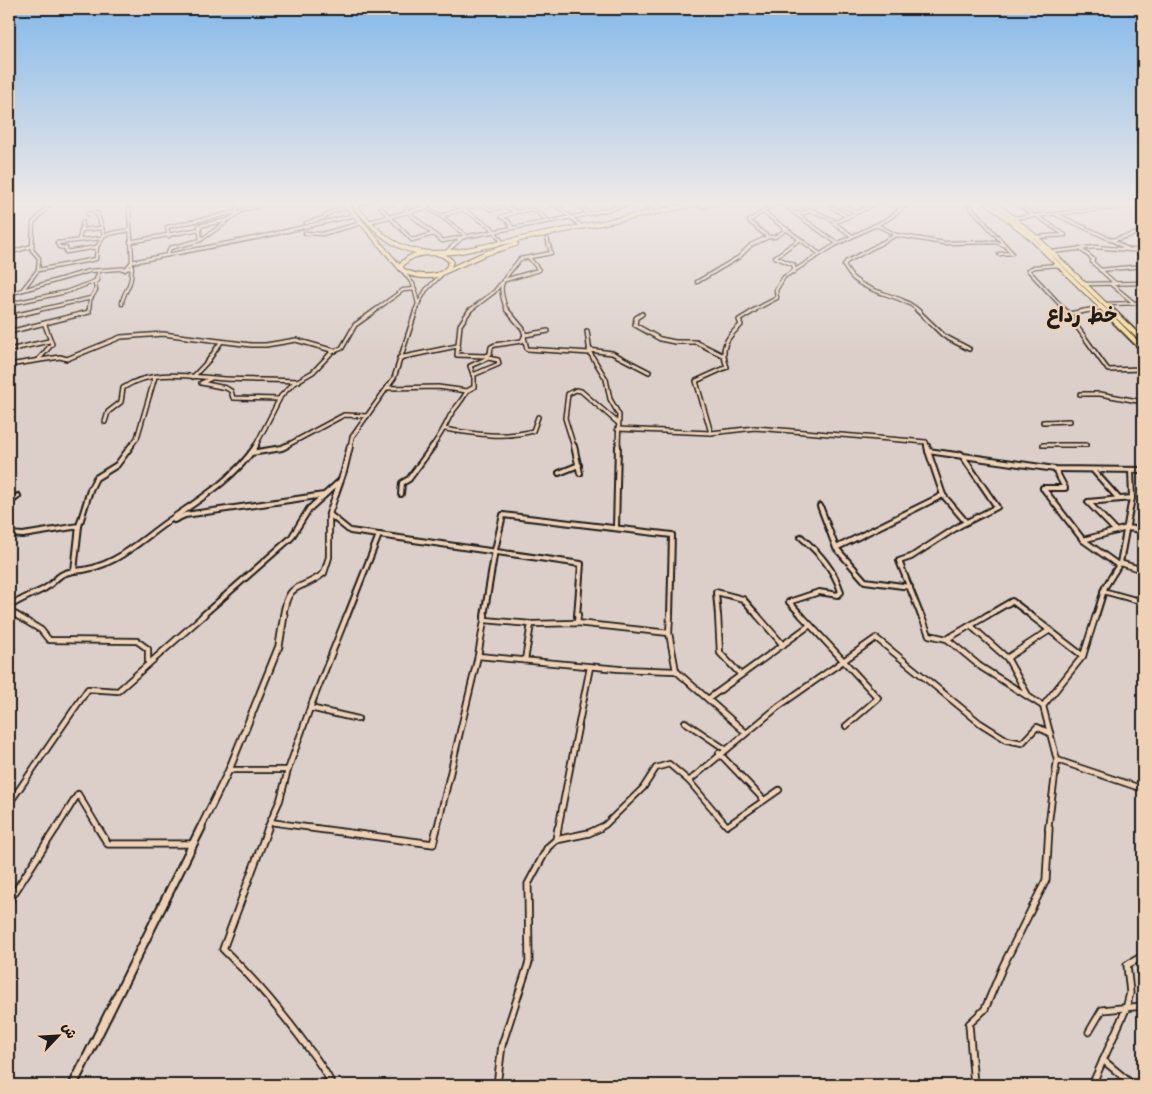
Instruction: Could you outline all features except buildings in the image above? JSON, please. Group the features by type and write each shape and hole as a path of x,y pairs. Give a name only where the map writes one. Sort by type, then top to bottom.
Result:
{"main road":[{"path":"388,253 402,270 412,276 420,277 444,272 487,253"},
{"path":"402,270 401,266 407,259 420,254 435,253"},
{"path":"436,253 448,257 451,261 449,269 444,272"},
{"path":"1045,253 1143,349"},
{"path":"1052,253 1143,341"}],"street":[{"path":"23,290 38,270 39,258 35,253"},
{"path":"38,270 96,259 97,253"},
{"path":"122,304 122,297 131,282 131,253"},
{"path":"125,270 132,262 175,253"},
{"path":"473,375 499,364 498,360 487,357 458,355 459,324 468,311 496,290 520,259 530,259 551,253"},
{"path":"697,282 743,253"},
{"path":"780,253 775,257 794,265 794,272"},
{"path":"863,253 846,262 844,266 854,279 885,295 910,303 944,336 969,349"},
{"path":"999,254 1011,253"},
{"path":"1086,253 1094,259 1092,262 1116,284"},
{"path":"711,433 696,381 727,367 724,356 727,337 741,326 739,320 750,310 762,307 777,298 776,290 784,278 820,254"},
{"path":"503,281 539,270 530,259"},
{"path":"1058,266 1034,267 1028,270 1051,291 1083,331 1108,370 1143,369"},
{"path":"1100,270 1143,266"},
{"path":"9,294 89,271 125,270 132,268"},
{"path":"402,270 413,284 418,304"},
{"path":"9,332 45,325 90,312 91,298 96,290 95,283 98,280 99,271"},
{"path":"73,1085 229,770 279,646 286,600 290,592 298,586 318,578 324,573 329,557 329,514 352,437 394,378 418,304 426,290 444,272"},
{"path":"33,277 36,285"},
{"path":"9,304 68,291 98,280"},
{"path":"503,281 500,292 507,311 523,330 527,349 612,353 649,372"},
{"path":"1085,284 1143,283"},
{"path":"1111,284 1134,303"},
{"path":"9,607 20,599 46,588 63,573 74,571 87,572 123,556 158,528 219,487 232,476 251,453 274,414 274,407 279,399 298,381 313,372 335,351 342,348 355,325 403,290 414,289"},
{"path":"9,317 91,298"},
{"path":"1105,304 1142,304"},
{"path":"1069,314 1101,308"},
{"path":"642,314 636,318 635,325 660,339 675,342 696,342 724,356"},
{"path":"39,359 51,346 45,325"},
{"path":"587,331 589,351 606,379 610,400 619,415 617,429 616,528"},
{"path":"524,336 548,332"},
{"path":"15,364 23,364 39,359 60,357 67,359 124,337 163,334 222,342 266,345 296,340 335,351"},
{"path":"401,494 402,484 409,479 445,430 449,417 462,402 467,391 474,387 470,366 487,357 490,354 491,347 497,343 522,341 524,336"},
{"path":"9,350 50,341"},
{"path":"193,377 204,364 212,359 222,342"},
{"path":"399,358 457,346"},
{"path":"105,422 108,412 122,402 123,388 129,383 156,377 177,375 298,381"},
{"path":"74,571 79,526 90,490 96,478 117,465 137,438 156,377"},
{"path":"212,378 201,384 226,388 230,391 233,398 279,399"},
{"path":"388,388 426,386 467,391"},
{"path":"580,473 571,433 565,418 568,394 576,390 581,391 618,423"},
{"path":"1080,394 1100,394 1143,402"},
{"path":"251,453 282,448 344,415 367,416"},
{"path":"445,430 514,436 533,431 538,417"},
{"path":"1043,422 1070,421"},
{"path":"617,429 711,433 755,428 926,442 943,495 966,522"},
{"path":"1043,445 1086,445"},
{"path":"928,451 961,454 1054,469 1094,471 1143,470"},
{"path":"961,454 997,507 966,522 911,556 899,561 929,635 947,639 981,667 1043,706 1057,760 1048,832 1046,880 1003,966 985,1009 969,1024 974,1085"},
{"path":"559,473 579,465"},
{"path":"1054,469 1065,488 1043,488 1083,540 1119,564 1143,570"},
{"path":"1043,706 1083,656 1103,591 1119,564 1132,498 1131,470"},
{"path":"1094,471 1119,500"},
{"path":"9,804 88,689 118,691 291,538 309,509 340,481"},
{"path":"158,528 185,514 324,495"},
{"path":"836,548 943,495"},
{"path":"9,496 18,496 9,503"},
{"path":"1116,531 1088,502 1132,498"},
{"path":"820,506 836,548 864,581 910,587"},
{"path":"329,514 350,531 581,564 577,623"},
{"path":"270,822 433,844 478,656 485,620 493,550 503,515 672,535 669,633 676,671 745,732"},
{"path":"9,534 22,535 79,526"},
{"path":"1083,540 1127,528 1143,530"},
{"path":"330,1084 250,974 223,949 280,800 288,770 310,708 379,535"},
{"path":"801,537 826,560 839,584 841,592 838,596 819,592 789,602 878,698 846,726"},
{"path":"1103,591 1143,602"},
{"path":"741,675 720,653 716,592 743,599 783,645"},
{"path":"947,639 1012,601 1083,656"},
{"path":"9,611 41,630 48,640 137,641 149,649 148,663"},
{"path":"485,620 531,624 577,623 669,633"},
{"path":"525,660 531,624"},
{"path":"708,699 810,625"},
{"path":"971,626 1007,658 1029,698"},
{"path":"1007,658 1050,630"},
{"path":"689,781 785,700 876,638 980,723 1007,740 1022,743 1038,727 1050,733"},
{"path":"478,656 590,667 676,671"},
{"path":"556,840 590,667"},
{"path":"310,708 358,719"},
{"path":"685,722 725,749"},
{"path":"720,753 764,800"},
{"path":"1057,760 1143,789"},
{"path":"497,1085 502,1045 530,962 528,884 548,846 556,840 589,833 605,825 643,788 656,768 669,764 689,781 727,826 779,790"},
{"path":"229,770 288,770"},
{"path":"9,901 78,794 108,844 192,844"},
{"path":"1092,1085 1126,1009 1130,992 1127,965 1143,956"},
{"path":"1089,1032 1102,1010 1143,1006"},
{"path":"1103,1060 1133,1085"}],"district":[{"name":"خط رداع","path":"1082,315"}]}
